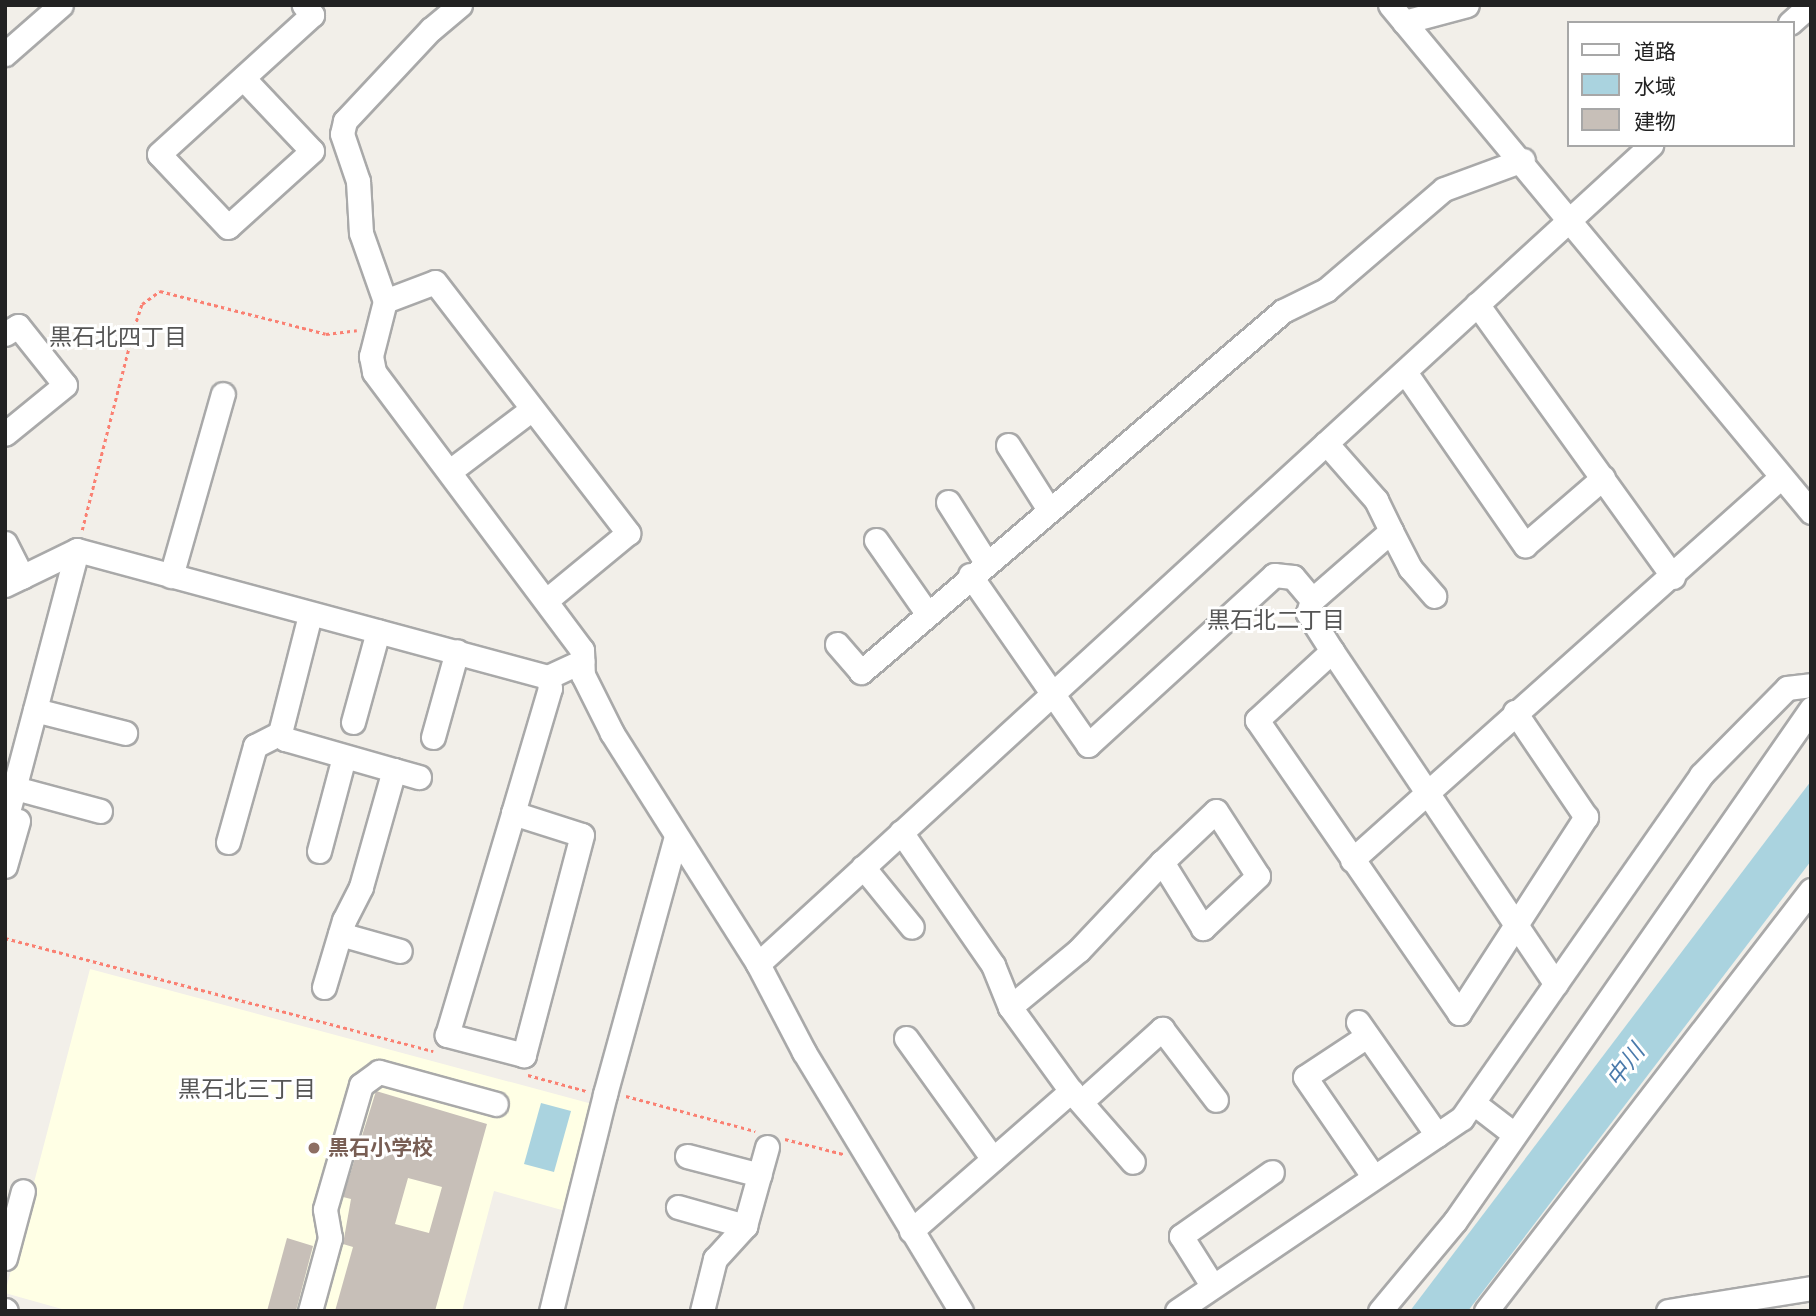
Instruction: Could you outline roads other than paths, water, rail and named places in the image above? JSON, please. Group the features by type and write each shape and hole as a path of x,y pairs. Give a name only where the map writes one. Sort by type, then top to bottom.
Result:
{"street":[{"path":"5,54 61,5"},
{"path":"243,78 312,150 228,227 159,154 312,15 304,5"},
{"path":"460,5 431,29 345,121 342,134 358,181 361,233 384,301 371,356 374,372 548,599 582,650 583,675 612,733 758,964 804,1052 961,1311"},
{"path":"1397,14 1467,5"},
{"path":"1792,21 1810,5"},
{"path":"1397,14 1523,160 1811,512"},
{"path":"758,964 1052,698 1568,218 1649,147"},
{"path":"837,644 861,672 1048,508 1283,312 1326,290 1444,189 1523,160"},
{"path":"384,301 435,282 628,533 548,599"},
{"path":"1477,304 1672,577"},
{"path":"5,334 18,326 65,385 5,435"},
{"path":"1405,372 1525,545 1603,478"},
{"path":"171,576 223,394"},
{"path":"450,471 532,409"},
{"path":"1326,443 1376,500 1410,568 1434,596"},
{"path":"1008,445 1048,508"},
{"path":"1352,860 1781,477"},
{"path":"948,502 978,569 1052,698 1088,745 1274,575 1293,577 1312,600"},
{"path":"1391,531 1312,600 1308,613 1556,984"},
{"path":"876,540 927,613"},
{"path":"5,543 14,581 77,550 548,677 583,661"},
{"path":"5,866 15,788 77,550"},
{"path":"228,842 255,746 280,733 310,615"},
{"path":"353,722 378,631"},
{"path":"433,737 457,651"},
{"path":"1332,651 1257,720 1459,1013 1586,817 1515,712"},
{"path":"513,813 582,835 524,1055 447,1035 550,688 548,677"},
{"path":"1177,1311 1437,1135 1475,1104 1638,860 1701,775 1787,688 1811,685"},
{"path":"1380,1311 1455,1221 1811,709"},
{"path":"35,710 126,732"},
{"path":"280,733 285,739 419,777"},
{"path":"319,851 344,757"},
{"path":"324,987 340,934 360,887 394,770"},
{"path":"15,788 100,811"},
{"path":"1010,1007 1079,950 1162,862 1216,811 1258,876 1203,928 1162,862"},
{"path":"901,832 993,965 1010,1007 1076,1096 1133,1163"},
{"path":"551,1311 605,1094 676,837"},
{"path":"863,867 912,927"},
{"path":"1486,1311 1811,890"},
{"path":"340,934 400,951"},
{"path":"911,1231 993,1159 1162,1029 1216,1100"},
{"path":"1373,1176 1305,1077 1362,1029 1437,1135"},
{"path":"906,1038 993,1159"},
{"path":"310,1311 330,1238 325,1209 360,1085 379,1072 496,1104"},
{"path":"1475,1104 1514,1134"},
{"path":"702,1311 715,1259 745,1226 771,1139"},
{"path":"687,1156 760,1175"},
{"path":"1212,1285 1181,1236 1272,1171"},
{"path":"5,1258 23,1191"},
{"path":"678,1207 745,1226"},
{"path":"1668,1311 1719,1307 1811,1288"}],"water":[{"name":"中川","path":"1811,781 1811,861 1468,1311 1410,1311"},
{"path":"541,1103 571,1111 554,1172 524,1164"}],"place":[{"name":"黒石小学校","path":"314,1148"}],"district":[{"name":"黒石北四丁目","path":"118,338"},
{"name":"黒石北二丁目","path":"1276,621"},
{"name":"黒石北三丁目","path":"247,1090"}]}
